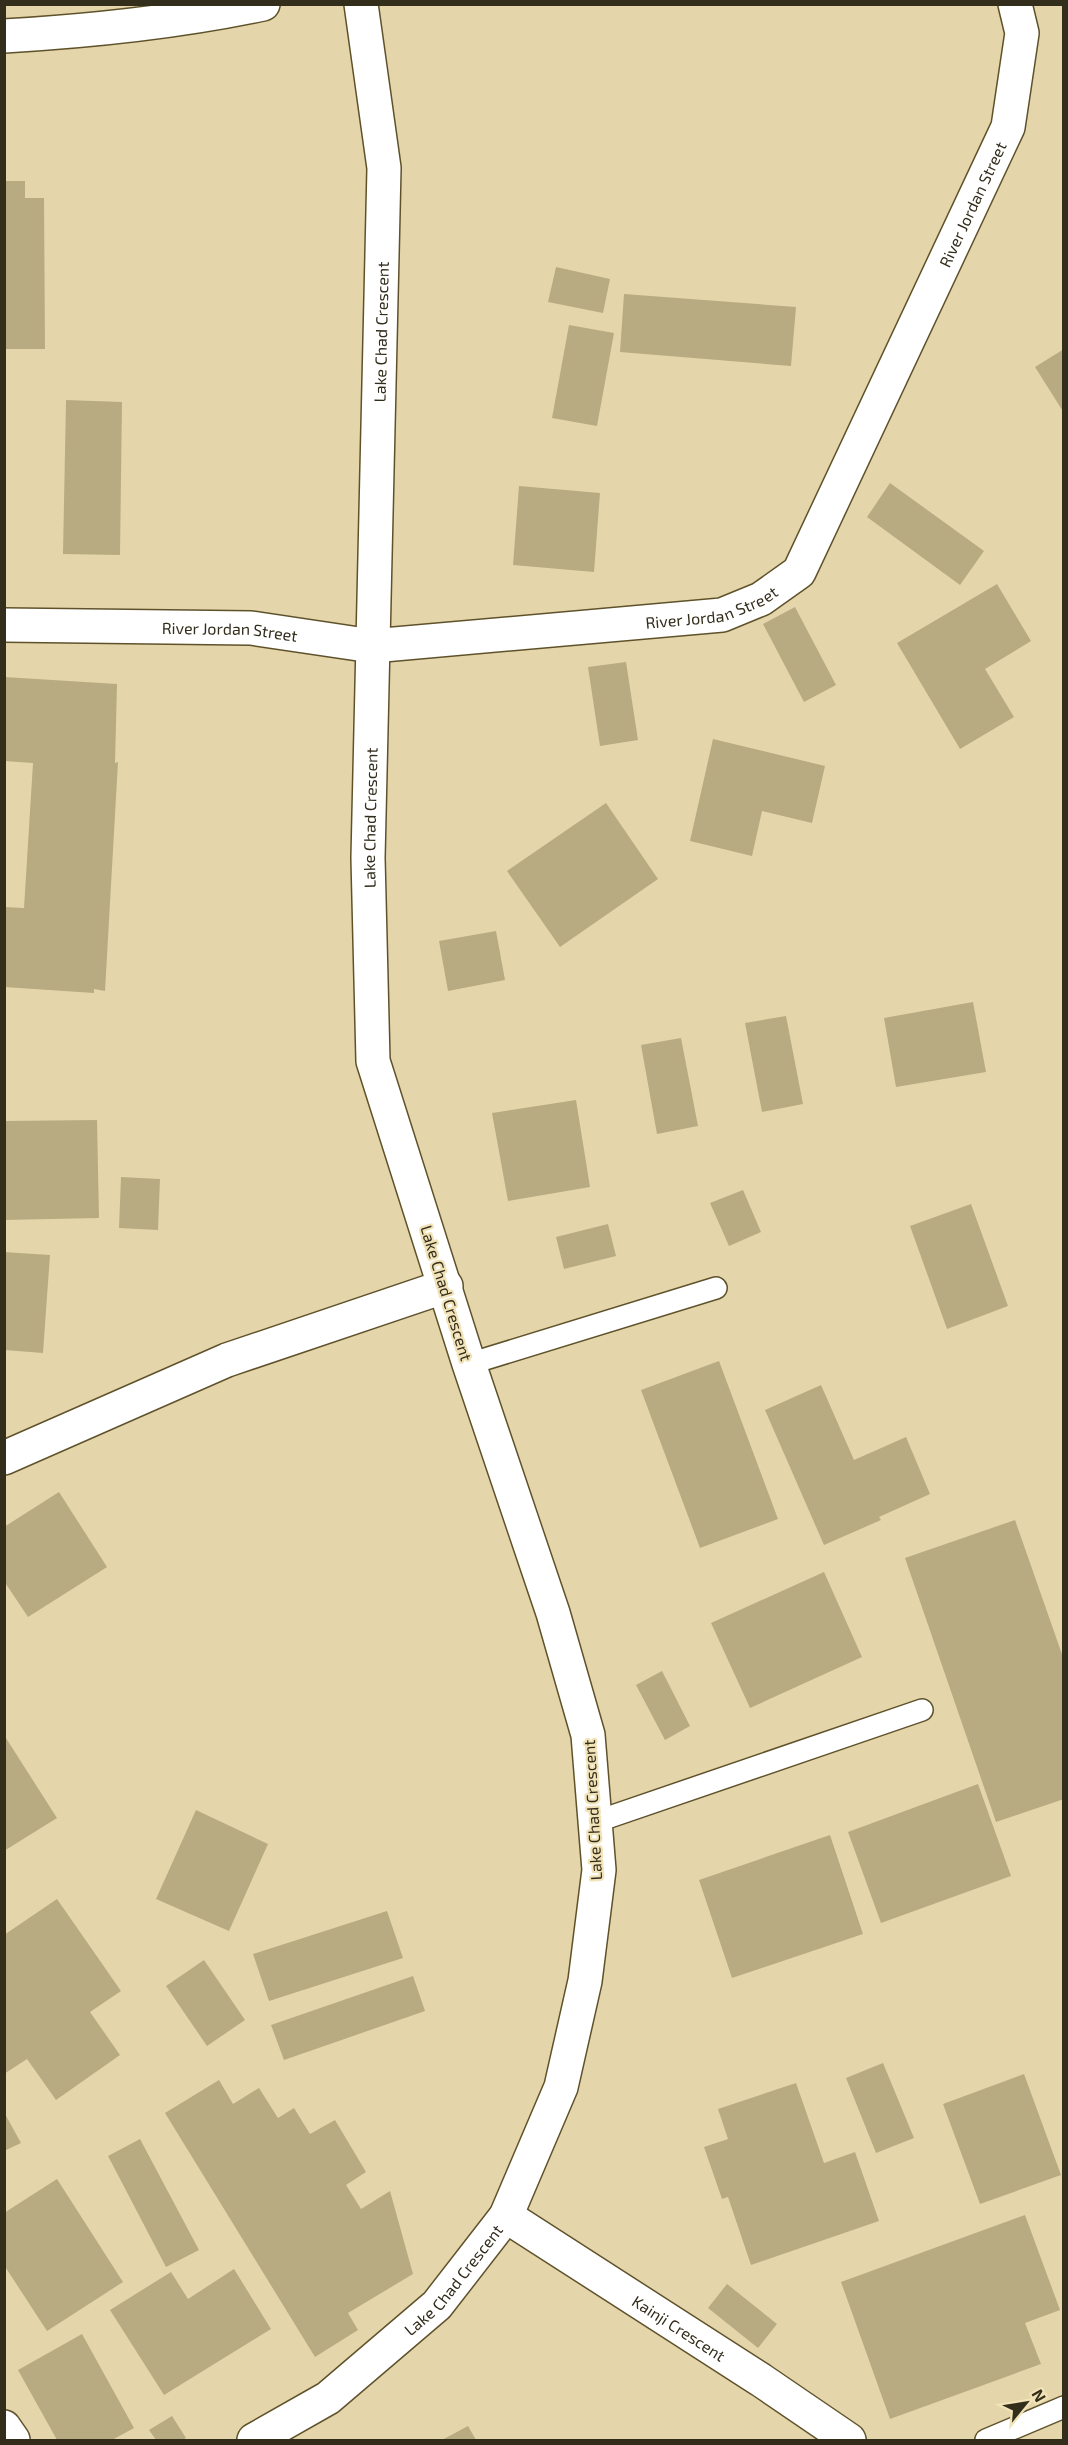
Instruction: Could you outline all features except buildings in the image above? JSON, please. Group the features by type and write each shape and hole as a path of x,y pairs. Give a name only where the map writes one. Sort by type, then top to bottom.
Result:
{"street":[{"path":"4,36 74,32 222,13 263,4"},
{"name":"Lake Chad Crescent","path":"254,2440 328,2398 437,2305 506,2216 561,2088 585,1981 599,1870 588,1736 553,1613 373,1061 368,858 384,168 361,4"},
{"name":"River Jordan Street","path":"4,625 251,628 372,646 722,615 761,599 799,572 1008,127 1022,33 1014,4"},
{"path":"4,1458 227,1360 446,1286"},
{"name":"Kainji Crescent","path":"506,2216 761,2380 849,2440"},
{"path":"4,2427 13,2440"}],"lane":[{"path":"470,1364 716,1288"},
{"path":"595,1822 922,1710"},
{"path":"986,2440 1064,2408"}]}
